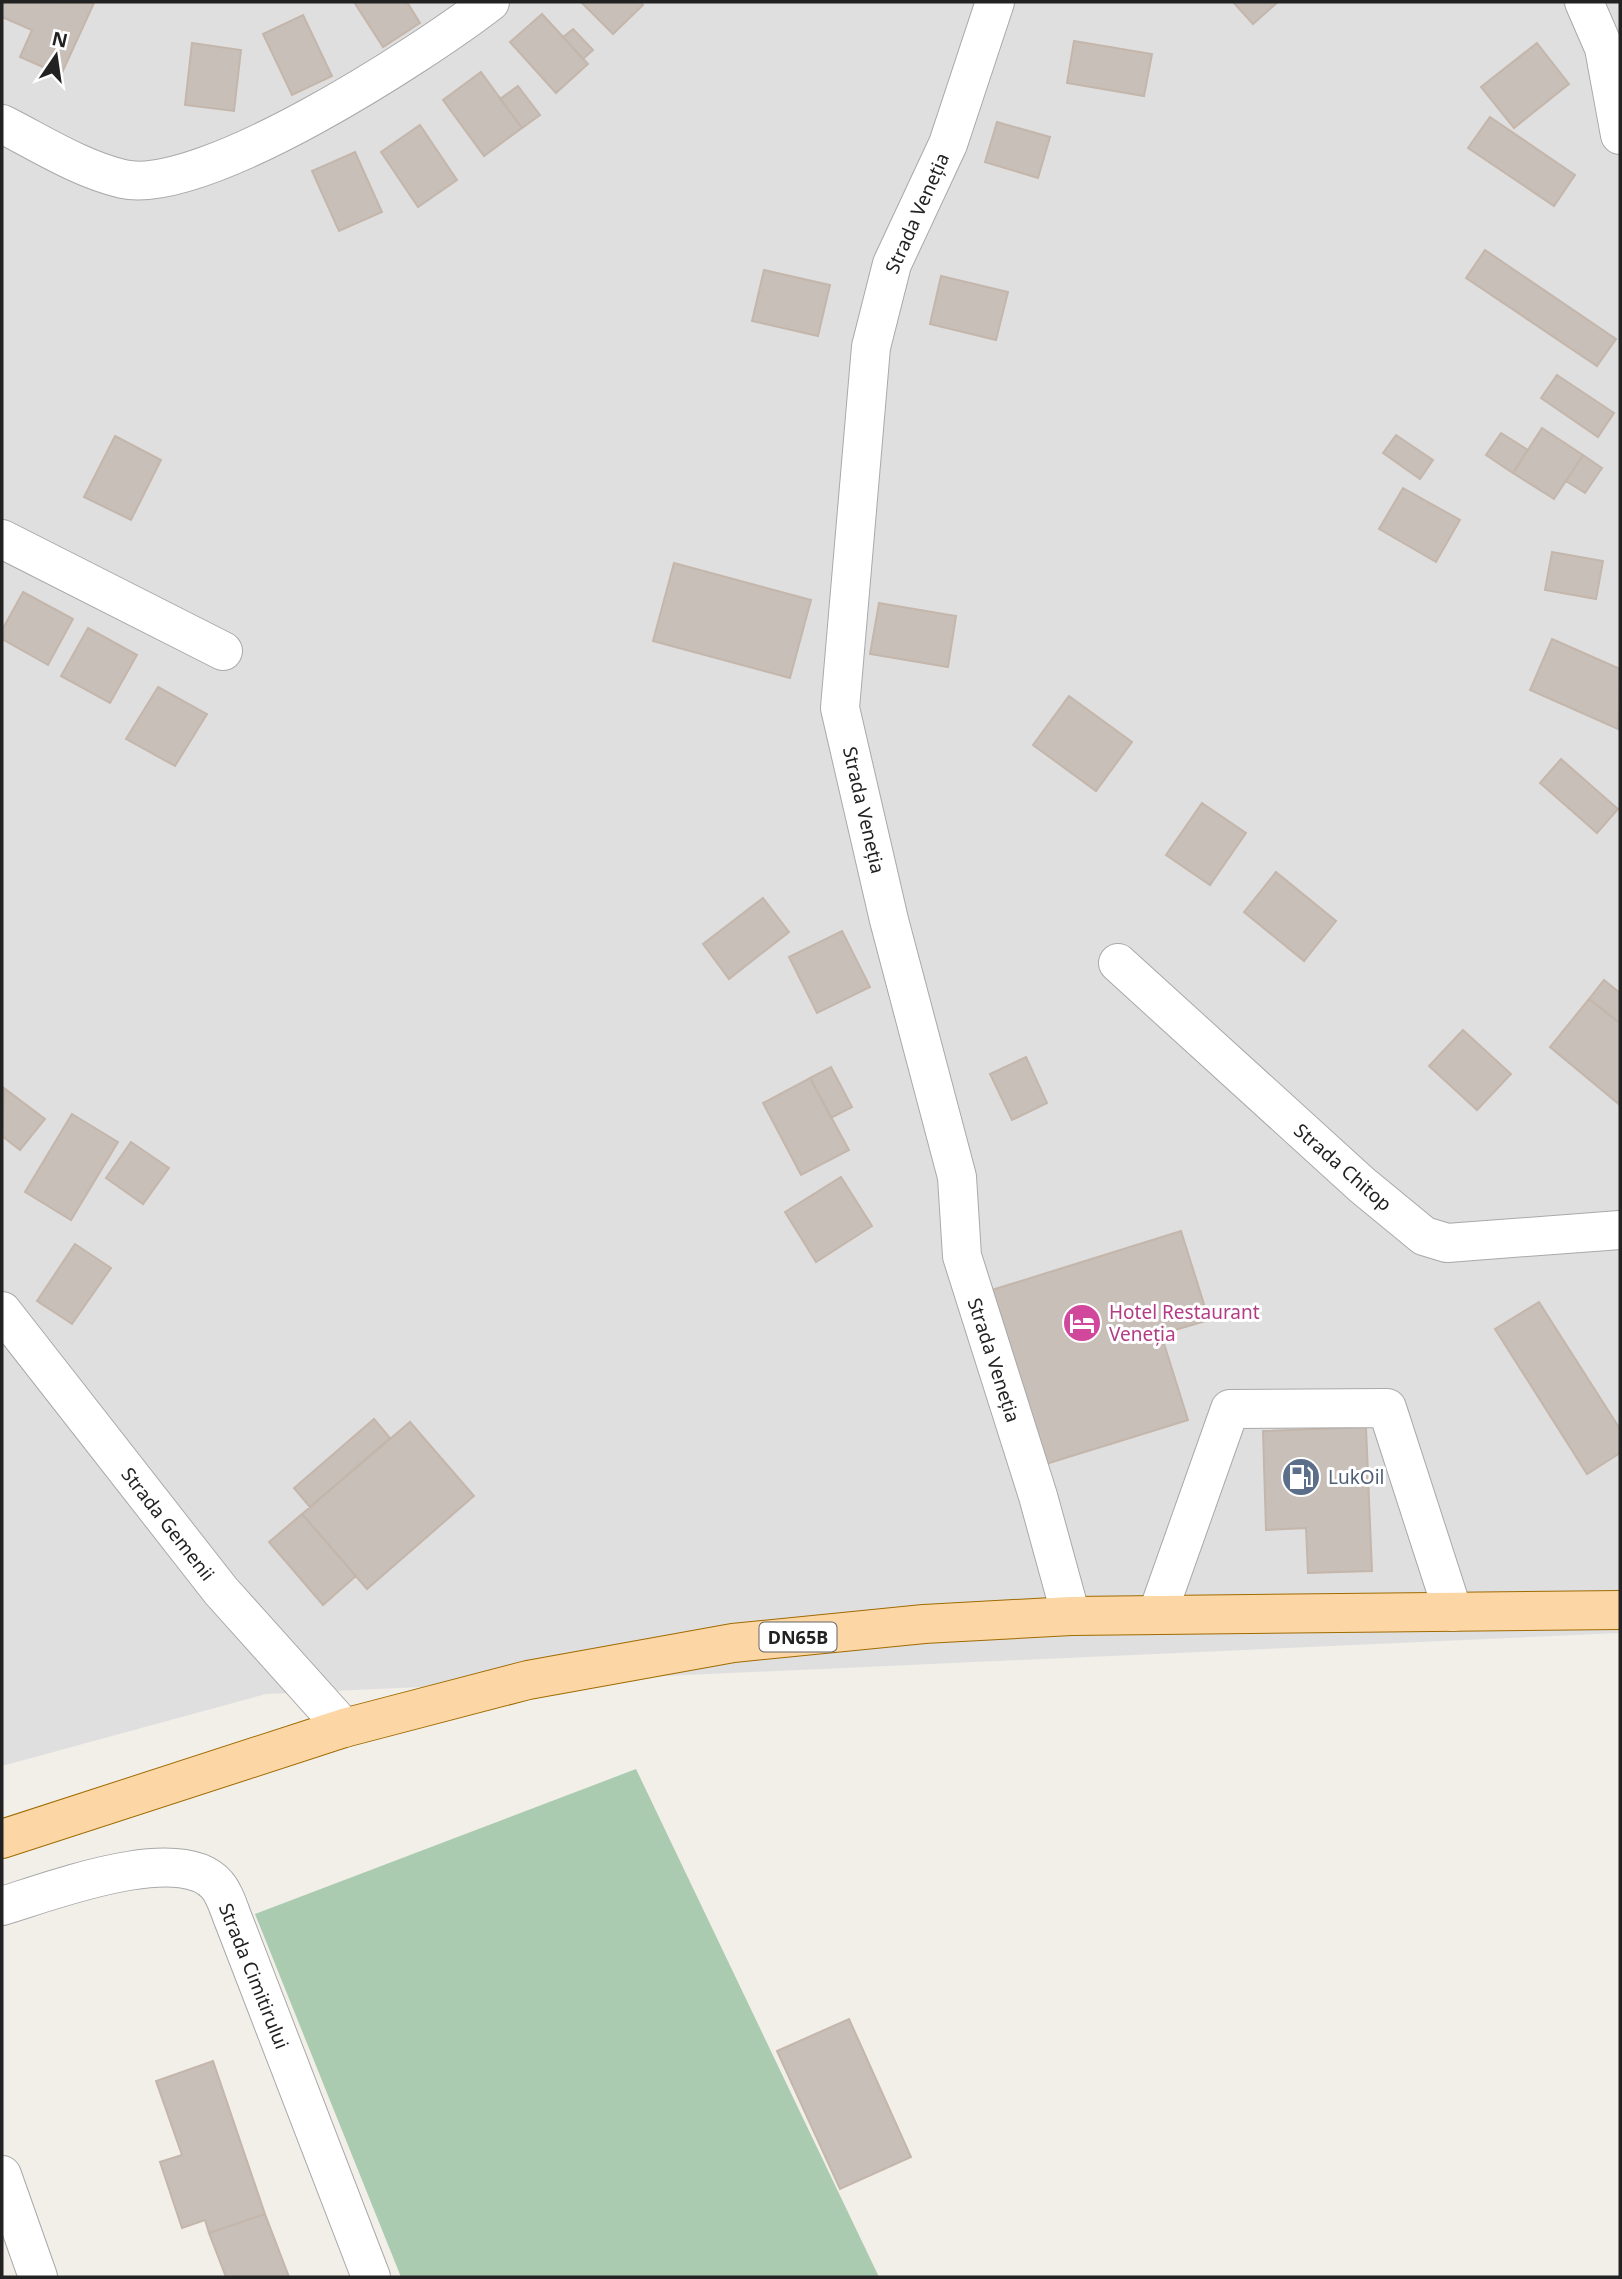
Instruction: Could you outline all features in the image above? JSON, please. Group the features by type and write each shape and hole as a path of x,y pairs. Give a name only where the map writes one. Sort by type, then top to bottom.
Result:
{"main road":[{"name":"DN65B","path":"2,1839 344,1728 528,1680 733,1643 924,1624 1071,1616 1620,1610"}],"street":[{"path":"2,124 83,164 124,179 166,179 213,163 333,105 450,32 490,2"},
{"name":"Strada Veneția","path":"995,2 948,144 892,264 871,347 840,708 889,920 957,1177 962,1256 1038,1496 1071,1616"},
{"path":"1584,2 1604,48 1620,135"},
{"path":"2,539 223,651"},
{"name":"Strada Chitop","path":"1118,963 1362,1185 1424,1236 1447,1243 1620,1230"},
{"name":"Strada Gemenii","path":"2,1311 221,1591 344,1728"},
{"path":"1157,1615 1230,1409 1387,1408 1453,1612"},
{"name":"Strada Cimitirului","path":"2,1906 130,1869 183,1866 217,1884 235,1924 371,2277"},
{"path":"2,2175 38,2277"}],"shaded area":[{"path":"2,2 1620,2 1620,1633 266,1694 2,1766"}],"green space":[{"path":"636,1769 879,2277 401,2277 255,1914"}],"building":[{"path":"2,2 94,3 61,75 20,57 32,30 2,17"},
{"path":"354,2 407,2 420,23 383,47"},
{"path":"581,2 640,2 643,5 613,34"},
{"path":"1233,2 1278,2 1253,24"},
{"path":"542,14 588,64 556,93 510,42"},
{"path":"303,15 332,76 292,95 263,34"},
{"path":"573,29 593,50 583,59 563,37"},
{"path":"1074,41 1152,54 1144,96 1067,83"},
{"path":"192,43 241,50 234,111 185,105"},
{"path":"1537,43 1569,84 1514,128 1481,87"},
{"path":"481,72 522,128 484,156 443,100"},
{"path":"518,86 540,115 522,128 500,99"},
{"path":"1490,117 1575,175 1554,206 1468,148"},
{"path":"997,122 1050,137 1038,178 985,162"},
{"path":"420,125 457,180 418,207 381,152"},
{"path":"355,152 382,212 339,231 312,171"},
{"path":"1485,250 1616,339 1597,366 1466,278"},
{"path":"764,270 830,285 818,336 752,321"},
{"path":"941,276 1008,292 996,340 930,324"},
{"path":"1557,375 1614,413 1598,437 1541,398"},
{"path":"1542,428 1583,455 1554,499 1513,473"},
{"path":"1501,433 1528,450 1513,473 1486,455"},
{"path":"1396,435 1433,460 1420,479 1383,453"},
{"path":"115,436 161,460 131,520 84,497"},
{"path":"1583,455 1602,468 1585,493 1566,481"},
{"path":"1403,488 1460,520 1436,562 1379,529"},
{"path":"1552,552 1603,561 1596,599 1545,590"},
{"path":"674,563 811,600 790,678 653,641"},
{"path":"23,592 73,619 48,665 2,639 2,630"},
{"path":"879,603 956,616 948,667 870,654"},
{"path":"88,628 137,655 110,703 61,676"},
{"path":"1552,639 1620,669 1618,729 1530,690"},
{"path":"158,687 207,714 175,766 126,739"},
{"path":"1069,696 1132,742 1096,791 1033,745"},
{"path":"1561,759 1618,809 1597,833 1540,783"},
{"path":"1202,803 1246,833 1210,885 1166,855"},
{"path":"1276,872 1336,921 1304,961 1244,912"},
{"path":"763,898 789,932 729,979 703,944"},
{"path":"842,931 870,987 817,1013 789,957"},
{"path":"1604,980 1620,993 1620,1023 1589,999"},
{"path":"1589,999 1620,1023 1620,1105 1550,1047"},
{"path":"1463,1030 1511,1074 1477,1110 1429,1066"},
{"path":"1026,1057 1047,1103 1012,1120 990,1074"},
{"path":"831,1067 852,1107 831,1118 810,1078"},
{"path":"810,1078 849,1150 801,1175 763,1103"},
{"path":"4,1088 45,1119 20,1150 2,1136"},
{"path":"72,1114 118,1142 71,1220 25,1192"},
{"path":"131,1142 169,1168 143,1204 106,1178"},
{"path":"841,1177 872,1226 816,1262 785,1212"},
{"path":"1181,1231 1209,1320 1161,1334 1188,1420 1046,1464 992,1290"},
{"path":"75,1244 111,1268 72,1324 37,1301"},
{"path":"1539,1302 1620,1429 1620,1453 1587,1474 1495,1329"},
{"path":"374,1419 390,1438 310,1507 294,1488"},
{"path":"410,1422 474,1496 367,1589 302,1514"},
{"path":"1366,1427 1372,1571 1308,1573 1306,1528 1266,1530 1263,1431"},
{"path":"302,1514 356,1576 323,1605 269,1542"},
{"path":"849,2019 911,2157 840,2189 777,2051"},
{"path":"213,2061 265,2214 209,2233 205,2220 182,2228 160,2162 182,2155 156,2081"},
{"path":"265,2214 289,2277 226,2277 209,2233"}],"place":[{"name":"Hotel Restaurant Veneția","path":"1082,1323"},
{"name":"LukOil","path":"1301,1477"}]}
